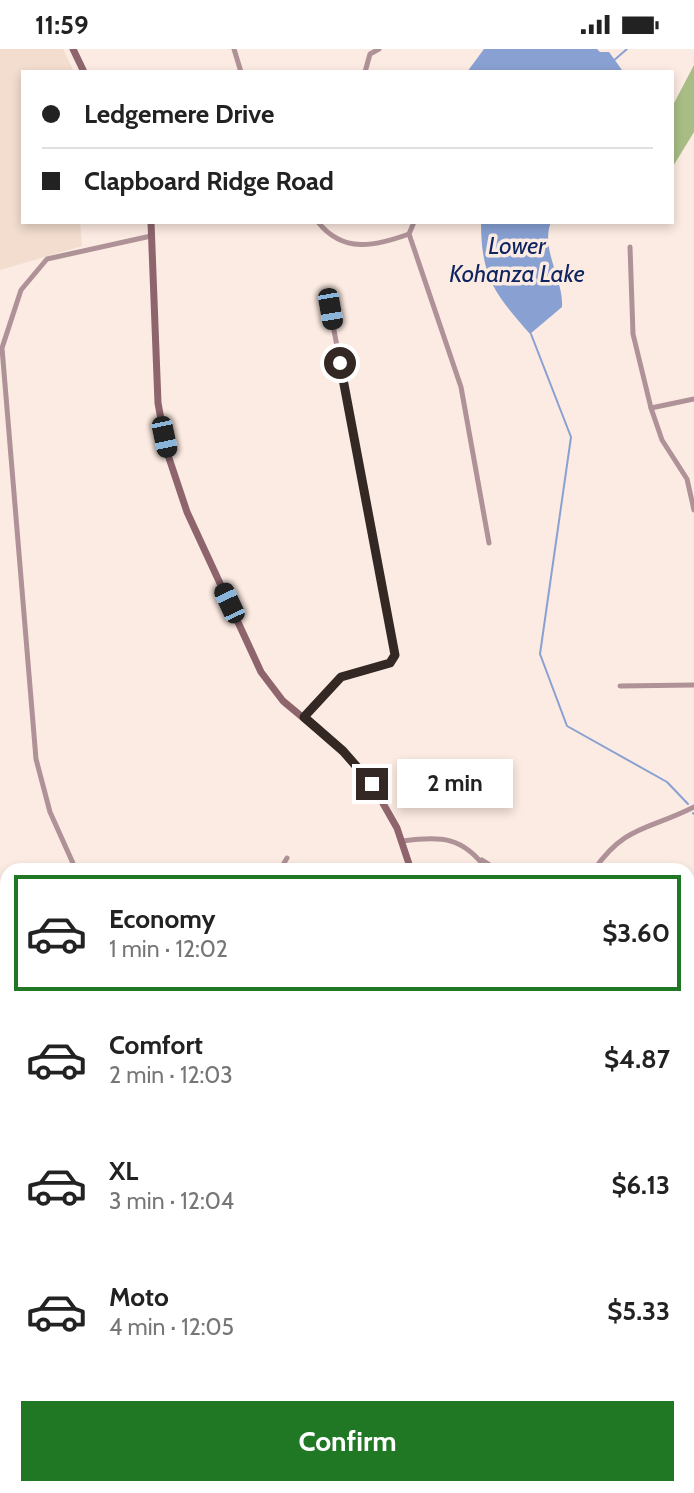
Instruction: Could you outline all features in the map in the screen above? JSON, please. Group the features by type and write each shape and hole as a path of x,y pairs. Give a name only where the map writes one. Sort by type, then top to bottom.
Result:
{"main road":[{"path":"73,49 82,70"},
{"path":"151,224 155,381 160,423 174,479 255,660 274,691 358,766 385,804 409,863"}],"street":[{"path":"234,49 240,70"},
{"path":"366,70 370,54 379,49"},
{"path":"320,224 330,236 347,244 382,244 410,234"},
{"path":"413,224 410,234 461,387 489,543"},
{"path":"73,863 50,812 36,759 1,348 21,290 47,259 151,236"},
{"path":"630,247 633,334 651,408 662,440 687,479 694,510"},
{"path":"304,717 341,677 390,663 395,655 330,309"},
{"path":"651,408 694,399"},
{"path":"620,686 694,685"},
{"path":"599,863 607,850 627,834 694,807"},
{"path":"402,841 437,837 461,844 487,863"},
{"path":"284,863 287,858"},
{"path":"479,858 482,863"}],"shaded area":[{"path":"0,49 63,49 73,70 21,70 21,224 80,224 82,246 0,270"}],"green space":[{"path":"694,65 694,132 674,165 674,103"}],"water":[{"path":"484,49 597,49 600,52 609,52 622,70 468,70"},
{"name":"Lower Kohanza Lake","path":"481,224 550,224 548,243 560,286 562,307 530,334 492,284 482,241"}],"waterway":[{"path":"612,62 627,49"},
{"path":"531,334 571,437 540,654 567,726 667,782 688,804"}],"route":[{"path":"340,363 395,655 390,663 341,677 304,717 343,751 372,784"}]}
